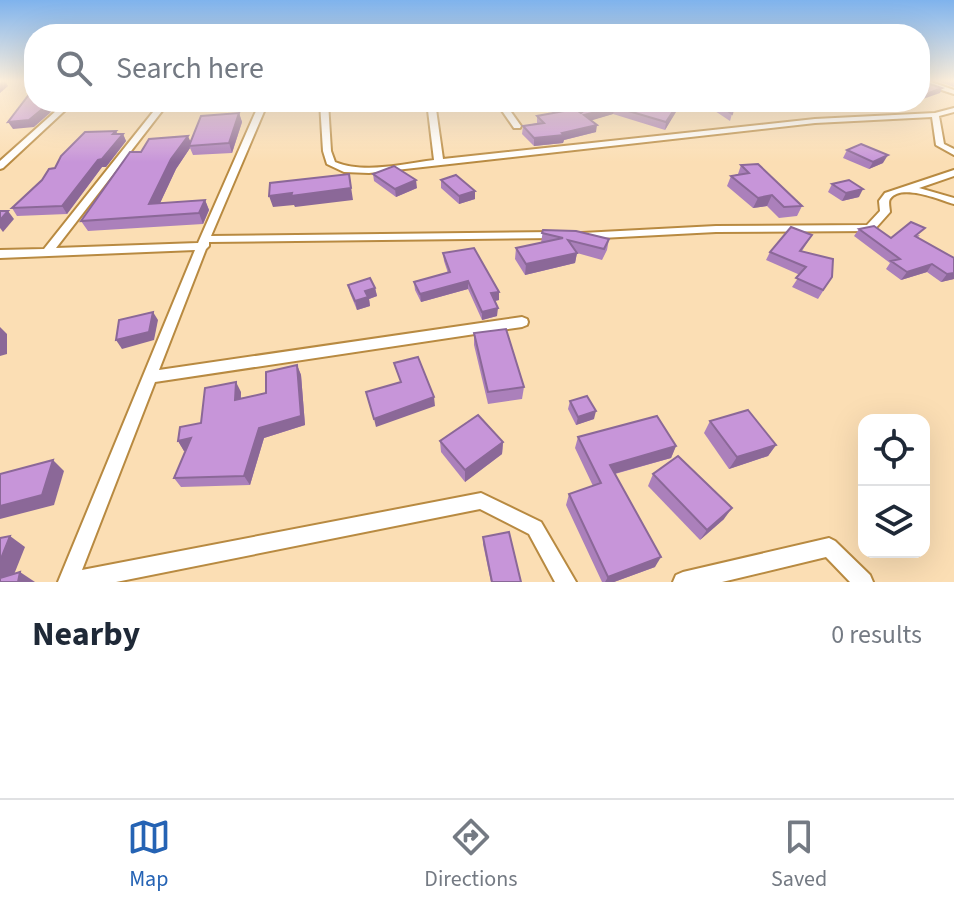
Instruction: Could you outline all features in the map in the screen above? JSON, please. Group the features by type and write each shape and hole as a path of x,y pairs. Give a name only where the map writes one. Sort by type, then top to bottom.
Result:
{"street":[{"path":"325,112 331,164 344,169 369,170 815,121 935,115 954,110"},
{"path":"0,166 59,112"},
{"path":"47,252 157,112"},
{"path":"68,582 218,206 260,112"},
{"path":"432,112 439,163"},
{"path":"507,112 517,126"},
{"path":"935,115 940,145 954,152"},
{"path":"0,254 206,242 498,234 615,236 716,229 870,228 885,212 884,201 888,195 954,173"},
{"path":"909,188 954,201"},
{"path":"151,377 522,322"},
{"path":"68,582 481,501 535,528 566,582"},
{"path":"683,582 829,547 863,582"}],"building":[{"path":"19,108 24,108 24,112 39,112 29,120 8,122"},
{"path":"559,112 596,112 584,115 597,125 562,133 564,135 534,138 523,126 544,123 537,116"},
{"path":"632,112 672,112 666,122"},
{"path":"239,113 229,143 189,146 201,116"},
{"path":"116,131 113,134 123,134 62,206 12,208 42,180 49,169 55,168 61,156 85,132"},
{"path":"188,136 171,159 149,204 205,200 199,213 81,221 130,152 141,152 149,139"},
{"path":"861,144 888,155 873,162 847,150"},
{"path":"758,164 802,206 784,207 772,195 758,198 731,176 749,173 741,165"},
{"path":"394,166 416,180 395,189 373,174"},
{"path":"349,174 351,188 269,196 270,183"},
{"path":"456,175 475,191 459,196 441,180"},
{"path":"849,180 863,189 846,193 832,184"},
{"path":"911,222 925,228 915,236 954,258 954,273 947,274 932,264 907,272 891,261 900,259 859,229 874,226 891,238"},
{"path":"791,227 812,235 800,251 833,259 832,277 823,290 796,278 806,267 770,252"},
{"path":"543,230 576,231 609,239 604,249 568,240 577,253 526,264 516,248 563,238 542,233"},
{"path":"474,248 499,292 491,293 498,308 482,312 468,281 420,294 414,282 450,272 443,253"},
{"path":"370,278 375,288 365,291 368,297 355,301 348,285"},
{"path":"153,312 149,332 116,340 119,320"},
{"path":"506,329 524,387 488,392 474,333"},
{"path":"418,357 434,397 374,419 366,392 401,382 394,363"},
{"path":"297,365 301,416 259,428 244,476 174,478 191,438 178,441 180,427 201,423 205,388 236,382 235,400 266,393 266,372"},
{"path":"587,396 596,411 578,417 570,401"},
{"path":"748,410 776,445 737,457 710,421"},
{"path":"478,415 503,442 465,470 440,441"},
{"path":"657,416 676,446 610,465 661,557 608,577 569,494 601,483 578,437"},
{"path":"678,456 732,508 707,530 653,474"},
{"path":"53,460 42,495 0,506 0,474"},
{"path":"509,532 521,582 492,582 483,537"},
{"path":"10,536 0,561 0,538"},
{"path":"20,572 18,582 0,582 0,578"}]}
